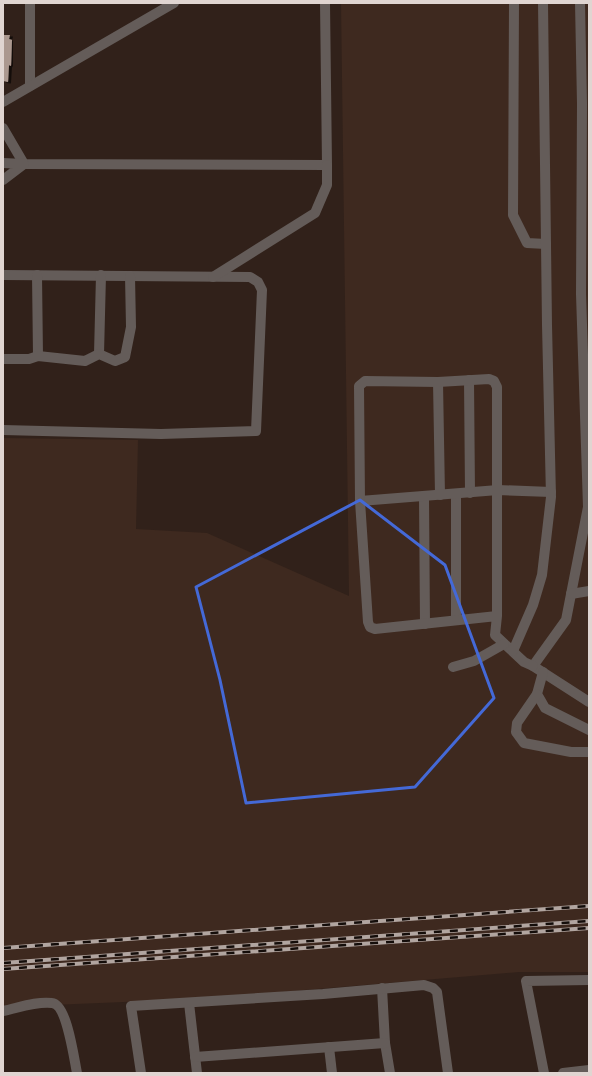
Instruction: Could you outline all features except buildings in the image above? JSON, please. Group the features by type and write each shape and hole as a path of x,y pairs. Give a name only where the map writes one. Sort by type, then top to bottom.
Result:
{"street":[{"path":"30,3 30,86"},
{"path":"3,102 174,3"},
{"path":"213,276 315,213 327,185 326,3"},
{"path":"514,3 513,215 527,243 546,244"},
{"path":"512,651 532,605 542,575 551,492 543,3"},
{"path":"533,666 566,620 571,594 585,546 588,506 588,433 581,294 582,104 580,3"},
{"path":"3,128 24,164"},
{"path":"3,163 327,165"},
{"path":"3,180 24,164"},
{"path":"3,274 250,277 258,282 262,290 256,431 160,434 3,430"},
{"path":"37,275 38,356"},
{"path":"99,354 101,275"},
{"path":"99,354 115,361 125,357 131,327 130,276"},
{"path":"3,359 28,359 38,358 38,356 85,361 99,354"},
{"path":"497,616 375,629 370,627 368,622 360,501 359,386 365,381 438,382 489,379 494,381 497,387 498,490 497,616 495,635 524,662 543,672 589,702"},
{"path":"469,380 470,493"},
{"path":"438,382 440,495"},
{"path":"360,501 498,490 551,492"},
{"path":"456,494 456,620"},
{"path":"424,496 426,624"},
{"path":"571,594 589,591"},
{"path":"453,667 474,661 504,644"},
{"path":"543,672 537,694 517,724 516,732 524,744 571,752 589,752"},
{"path":"537,694 545,708 589,730"},
{"path":"544,1073 526,981 589,980"},
{"path":"141,1073 131,1006 323,994 424,985 433,988 437,992 448,1073"},
{"path":"382,988 385,1043 390,1073"},
{"path":"3,1011 53,1002 59,1005 65,1017 77,1073"},
{"path":"189,1003 197,1073"},
{"path":"195,1057 385,1043"},
{"path":"329,1047 332,1073"},
{"path":"563,1073 589,1070"}],"highlighted area":[{"path":"360,500 445,565 494,698 415,787 246,803 220,680 196,587"}],"shaded area":[{"path":"341,3 589,3 589,972 519,972 196,999 3,1007 3,438 138,440 136,529 207,533 349,596"}],"railway":[{"path":"3,948 589,906"},
{"path":"3,963 589,921"},
{"path":"3,969 589,928"}]}
